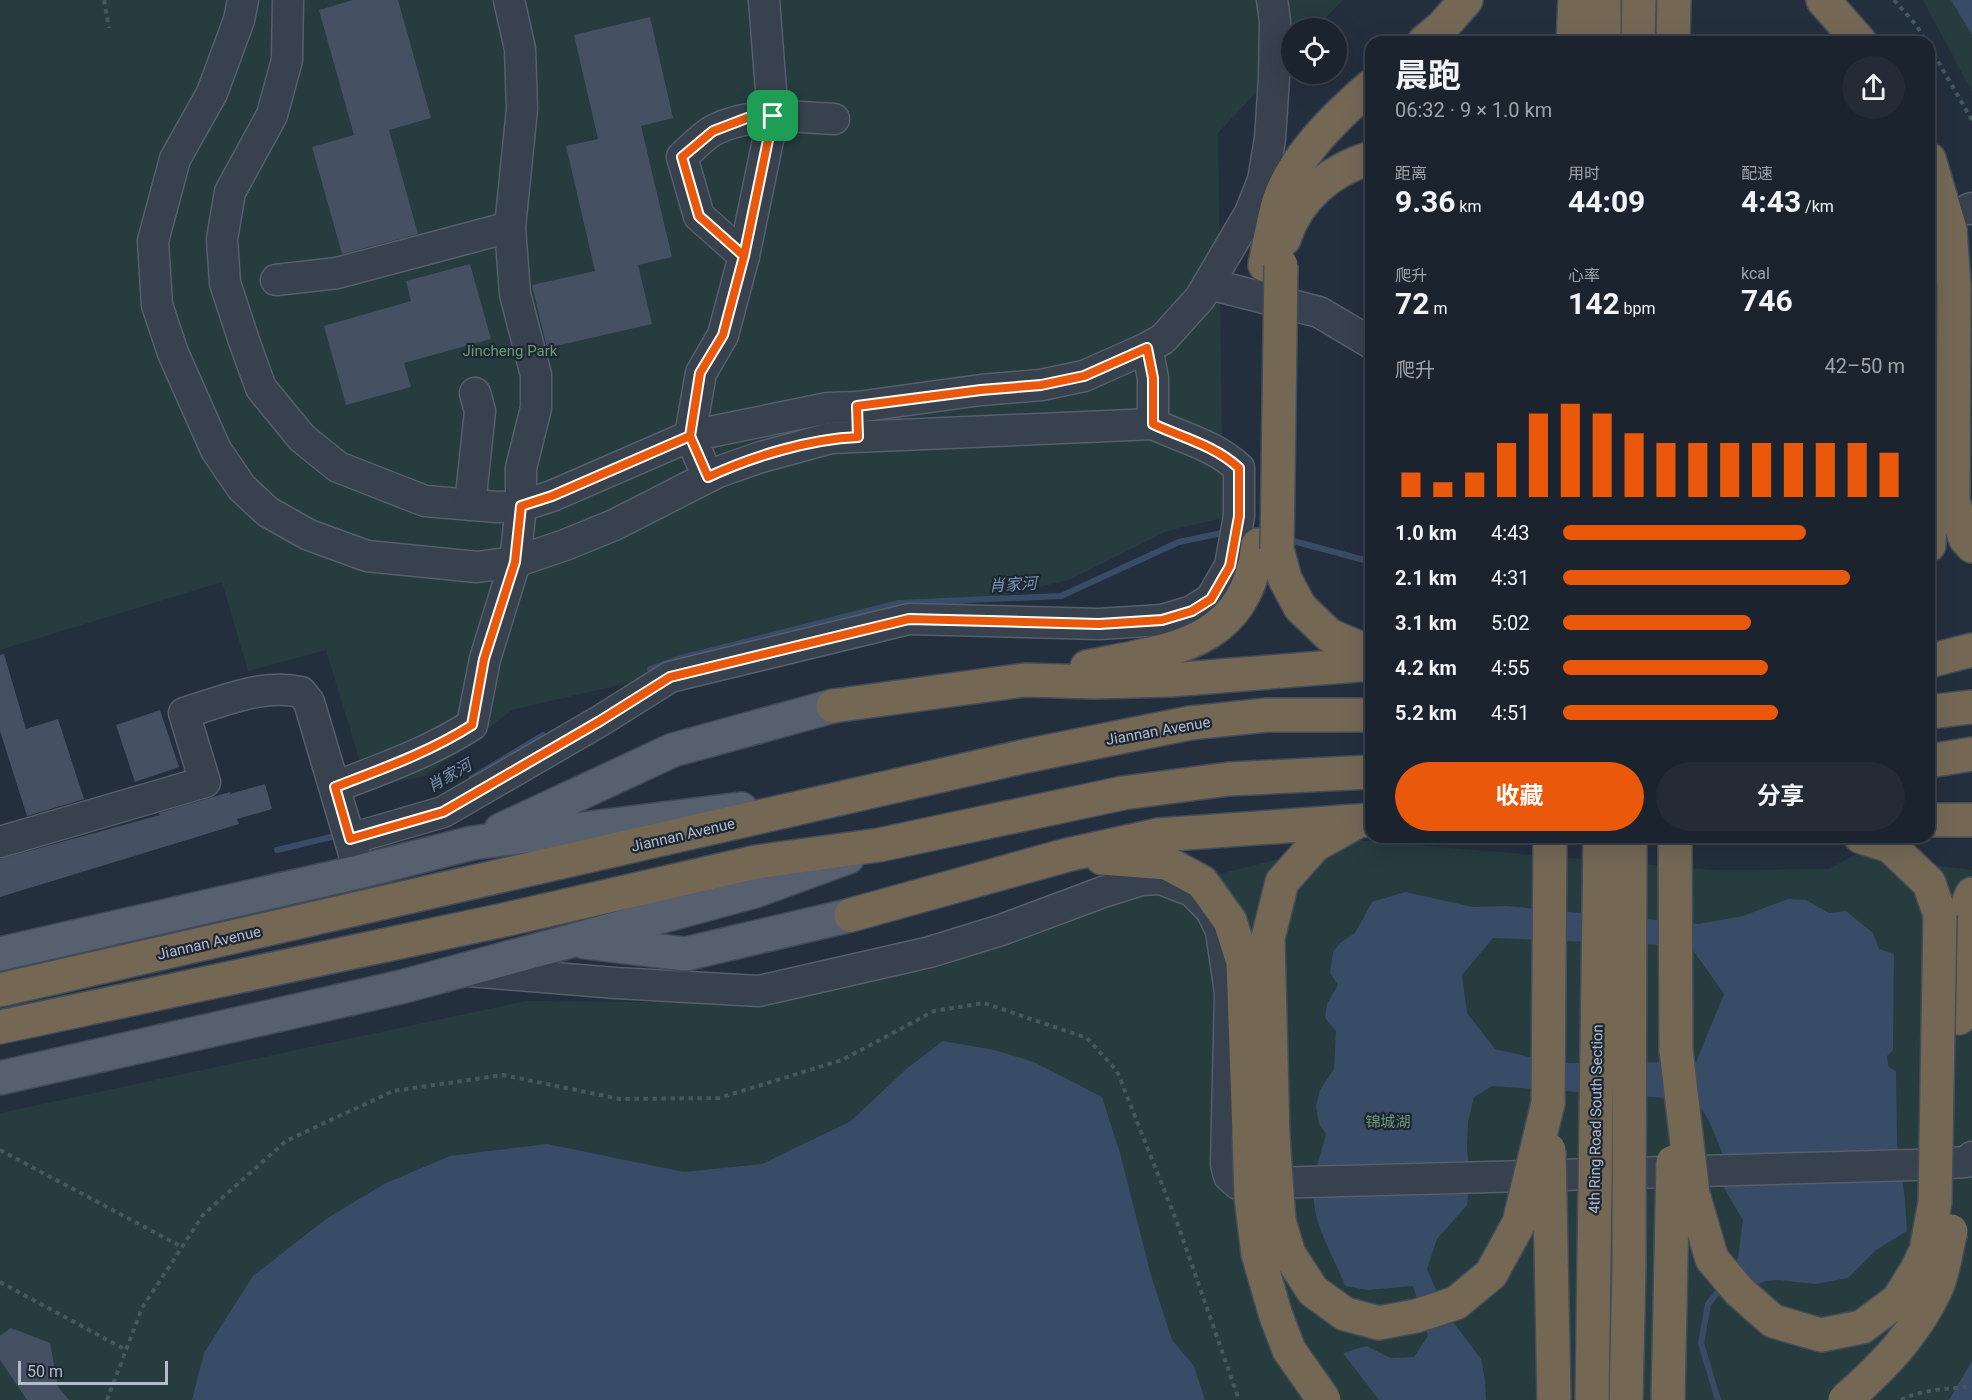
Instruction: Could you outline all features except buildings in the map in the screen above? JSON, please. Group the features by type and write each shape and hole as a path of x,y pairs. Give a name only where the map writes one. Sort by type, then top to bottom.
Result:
{"highway":[{"path":"1431,36 1466,0"},
{"path":"1573,36 1575,0"},
{"path":"1604,0 1604,36"},
{"path":"1638,36 1639,0"},
{"path":"1673,36 1674,0"},
{"path":"1823,0 1855,36"},
{"path":"833,706 1025,680 1158,652 1184,646 1200,639 1227,618 1239,603 1256,566 1252,539 1280,199 1291,178 1325,129 1336,116 1365,91"},
{"path":"1273,265 1284,237 1300,207 1318,185 1339,171 1365,160"},
{"path":"1935,179 1950,229 1954,286 1953,501 1965,538 1972,546"},
{"path":"1935,284 1937,294 1935,356"},
{"path":"1252,539 1285,579 1300,607 1329,635 1365,650"},
{"path":"1935,659 1972,650"},
{"path":"1025,680 1095,682 1170,680 1365,664"},
{"path":"1935,711 1972,707"},
{"name":"Jiannan Avenue","path":"0,990 1026,756 1190,723 1267,715 1365,716"},
{"path":"1935,760 1972,754"},
{"path":"0,1027 508,919 745,865 879,845 1123,793 1229,779 1365,772"},
{"path":"851,915 1067,855 1158,835 1365,820"},
{"path":"1324,1400 1289,1350 1273,1306 1258,1254 1251,1197 1261,1136 1268,938 1282,882 1315,845 1365,820"},
{"path":"1935,820 1972,820"},
{"path":"1550,843 1548,1103 1554,1400"},
{"name":"4th Ring Road South Section","path":"1592,1400 1600,843"},
{"path":"1626,1400 1629,1268 1630,843"},
{"path":"1668,1400 1676,1050 1675,843"},
{"path":"1676,1050 1693,1194 1712,1259 1738,1291 1773,1321 1821,1335 1862,1327 1898,1300 1926,1251 1935,1202 1940,915 1929,883 1890,846 1880,843"},
{"path":"1067,855 1167,864 1202,882 1230,921 1243,962 1261,1136 1279,1221 1289,1254 1313,1291 1345,1314 1379,1323 1416,1316 1456,1303 1491,1274 1520,1223 1548,1103"},
{"path":"1845,1400 1874,1374 1908,1337 1937,1288 1954,1220 1959,1018 1964,936 1968,901 1972,894"}],"main road":[{"path":"472,843 673,750 833,706"},
{"path":"0,954 358,872 472,843 873,791"},
{"path":"0,1078 401,987 755,891 879,845"},
{"path":"568,940 685,954 851,915"}],"street":[{"path":"243,0 239,20 212,93 175,159 153,241 157,305 173,353 216,450 242,488 268,512 309,535 367,556 477,567 515,562 614,525 708,477 761,457 831,438 1153,424 1200,442 1239,468 1252,539 1230,566 1211,599 1192,611 1162,620 1099,624 909,619 670,677 600,721 443,812 350,839"},
{"path":"288,0 287,60 272,115 230,192 222,239 225,283 261,388 302,438 338,467 425,501 521,506 552,496 690,436 828,408 1041,385 1084,376 1163,339 1200,298 1209,284 1250,213 1263,180 1270,139 1274,78 1275,21 1272,0"},
{"path":"335,787 423,752 449,740 472,725 484,659 515,562 521,506 521,468 536,408 536,375 515,294 510,227 522,109 520,49 509,0"},
{"path":"708,477 690,436 700,373 723,335 744,256 773,116 764,0"},
{"path":"744,256 699,216 682,157 713,131 747,118 773,116 834,119"},
{"path":"276,280 337,273 510,227"},
{"path":"1209,284 1319,312 1365,339"},
{"path":"1147,348 1153,378 1153,424"},
{"path":"1041,385 1053,429"},
{"path":"470,505 480,411 475,393"},
{"path":"857,406 858,437"},
{"path":"0,842 205,782 184,713 258,692 285,688 301,692 309,702 358,872"},
{"path":"460,970 616,983 759,991 930,952 1001,930 1103,892 1141,880 1161,879 1192,891 1211,910 1221,931 1230,993 1226,1164 1229,1176 1238,1184 1914,1165 1966,1161 1972,1157"}],"path":[{"path":"104,0 109,28"},
{"path":"1894,0 1922,36"},
{"path":"1935,56 1972,120"},
{"path":"107,1400 142,1308 203,1215 286,1141 393,1091 503,1075 620,1099 719,1098 842,1060 934,1011 984,1004 1087,1038 1118,1071 1178,1226 1239,1400"},
{"path":"0,1149 182,1247"},
{"path":"0,1282 126,1350"},
{"path":"1901,1400 1907,1396 1972,1387"}],"green space":[{"name":"Jincheng Park","path":"0,0 1343,0 1326,18 1281,18 1281,66 1218,133 1223,518 1167,531 1069,580 512,710 425,776 368,788 326,650 248,671 222,582 0,650"},
{"path":"1923,0 1972,0 1972,92"},
{"name":"锦城湖","path":"1355,840 1365,841 1365,843 1391,843 1713,870 1829,869 1854,855 1972,870 1972,1400 0,1400 0,1113 526,1001 749,1003 937,968 1155,890"}],"water":[{"path":"1951,0 1972,0 1972,35"},
{"path":"1405,892 1473,907 1506,906 1699,924 1743,916 1788,899 1806,900 1829,913 1846,911 1873,933 1879,949 1894,954 1893,1050 1887,1056 1888,1066 1896,1071 1897,1143 1907,1231 1876,1250 1848,1278 1815,1284 1779,1280 1765,1281 1742,1293 1717,1285 1738,1258 1743,1220 1724,1188 1722,1152 1709,1121 1696,1100 1492,1086 1474,1097 1468,1122 1467,1148 1470,1179 1467,1205 1437,1239 1427,1269 1446,1313 1481,1359 1486,1400 1379,1400 1343,1353 1366,1346 1391,1358 1414,1357 1428,1336 1413,1286 1368,1290 1345,1286 1319,1224 1313,1194 1326,1134 1319,1124 1316,1106 1320,1090 1334,1069 1336,1031 1325,1018 1327,1004 1338,985 1330,973 1333,952 1340,943 1355,933 1372,902","holes":["1493,938 1690,946 1724,994 1696,1062 1555,1063 1495,1049 1467,1013 1462,975"]},
{"path":"943,1041 994,1050 1034,1062 1102,1097 1120,1153 1150,1272 1172,1340 1194,1366 1205,1400 192,1400 204,1353 253,1276 326,1219 386,1183 450,1156 547,1144 684,1172 762,1164 851,1121 905,1070"},
{"path":"1972,1361 1972,1400 1949,1400"}],"waterway":[{"name":"肖家河","path":"650,669 681,658 899,603 1061,596 1179,542 1228,533"},
{"name":"肖家河","path":"1286,539 1365,560"},
{"name":"肖家河","path":"472,778 543,735"},
{"name":"肖家河","path":"277,850 331,837"},
{"path":"1718,1400 1701,1343 1708,1304 1723,1286"}],"route":[{"path":"773,116 744,256 723,335 700,373 690,436 552,496 521,506 515,562 484,659 472,725 449,740 335,787 350,839 443,812 600,721 670,677 909,619 1099,624 1162,620 1192,611 1211,599 1230,566 1239,516 1239,468 1200,442 1153,424 1153,378 1147,348 1084,376 1041,385 981,390 857,406 858,437 831,438 796,447 761,457 708,477 690,436 700,373 723,335 744,256 699,216 682,157 713,131 747,118 773,116"}]}
